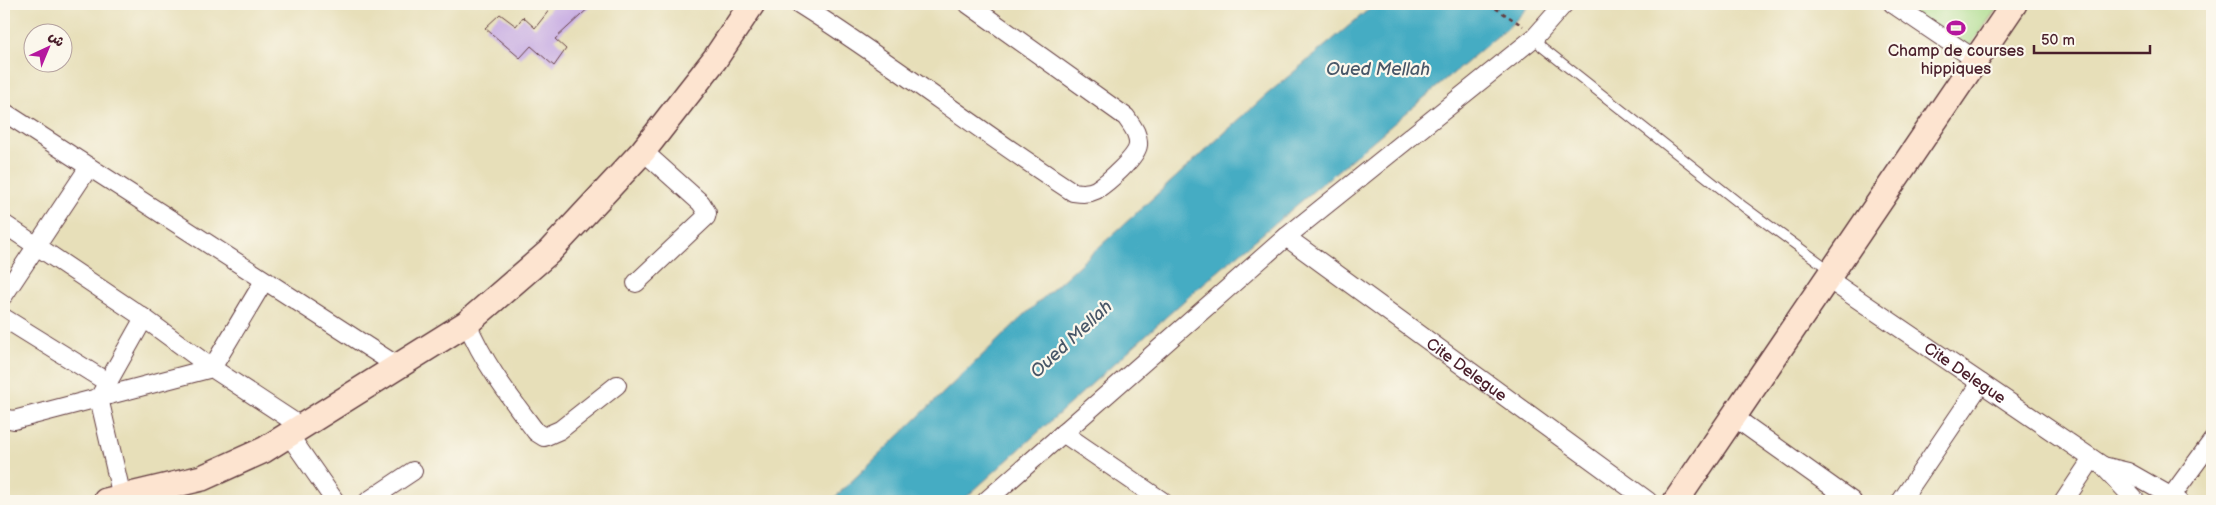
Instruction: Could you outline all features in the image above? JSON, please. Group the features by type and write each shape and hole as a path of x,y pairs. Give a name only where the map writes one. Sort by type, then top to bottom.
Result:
{"street":[{"path":"144,318 107,382 100,398 129,498 202,478 264,450 467,323 549,252 643,151 715,59 752,4"},
{"path":"799,4 862,44 999,144 1073,192 1085,194 1096,190 1136,155 1138,144 1136,130 1126,117 968,4"},
{"path":"986,501 1286,237 1532,34 1564,4"},
{"path":"1893,4 1976,60"},
{"path":"1682,499 1734,417 2014,4"},
{"path":"4,112 399,367"},
{"path":"636,283 706,217 707,213 701,203 643,151"},
{"path":"4,295 89,167"},
{"path":"4,224 144,318 295,431 335,501"},
{"name":"Cite Delegue","path":"1286,237 1648,501"},
{"name":"Cite Delegue","path":"1830,276 2097,462"},
{"path":"4,418 14,420 212,368 264,281"},
{"path":"4,318 107,382"},
{"path":"467,323 484,359 501,385 536,432 544,437 560,430 617,385"},
{"path":"1901,501 1981,383"},
{"path":"1734,417 1852,501"},
{"path":"1063,433 1162,501"},
{"path":"2097,462 2128,472 2172,500 2212,441"},
{"path":"2064,501 2097,462"},
{"path":"2097,462 2136,501"},
{"path":"368,501 413,471"}],"lane":[{"name":"Cite Delegue","path":"1532,34 1542,46 1830,276"}],"path":[{"path":"1489,4 1532,34"}],"green space":[{"name":"Champ de courses hippiques","path":"1893,4 2000,4 1965,52"}],"water":[{"name":"Oued Mellah","path":"1375,4 1531,4 1513,23 1197,289 962,501 831,501 1021,318 1265,96"}],"building":[{"path":"554,4 593,4 555,39 566,49 554,66 531,46 520,58 485,28 500,14 516,26 523,17 535,28"}],"place":[{"name":"Champ de courses hippiques","path":"1956,28"}]}
